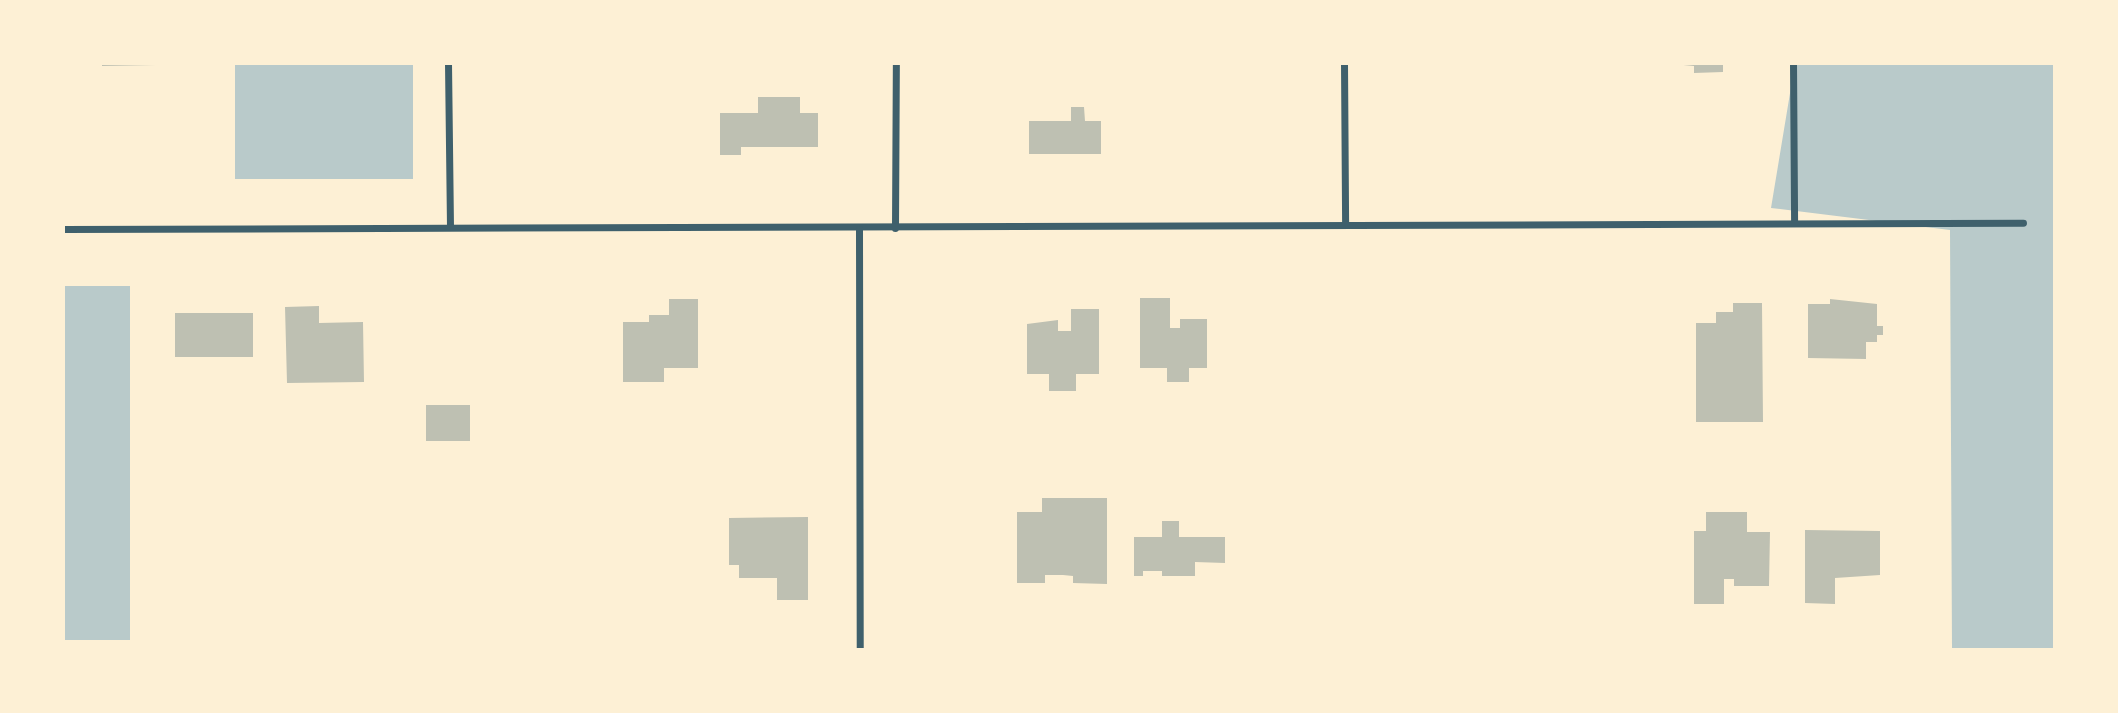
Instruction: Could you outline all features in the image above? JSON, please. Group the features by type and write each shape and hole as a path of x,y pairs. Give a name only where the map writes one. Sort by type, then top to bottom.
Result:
{"street":[{"path":"448,63 450,227"},
{"path":"895,228 896,63"},
{"path":"1344,63 1345,225"},
{"path":"1793,63 1794,223"},
{"path":"63,229 859,229 2024,223"},
{"path":"859,229 860,650"}],"shaded area":[{"path":"235,63 413,63 413,179 235,179"},
{"path":"1795,63 2055,63 2055,650 1952,650 1950,230 1771,208"},
{"path":"63,286 130,286 130,640 63,640"}],"building":[{"path":"102,63 156,63 156,65 102,66"},
{"path":"1662,63 1723,63 1723,72 1694,73 1694,66"},
{"path":"758,97 800,97 800,113 818,113 818,147 741,147 741,155 720,155 720,113 758,113"},
{"path":"1071,107 1084,107 1085,121 1101,121 1101,154 1029,154 1029,121 1071,121"},
{"path":"1140,298 1170,298 1170,328 1180,328 1180,319 1207,319 1207,368 1189,368 1189,382 1167,382 1167,368 1140,368"},
{"path":"669,299 698,299 698,368 664,368 664,382 623,382 623,322 649,322 649,315 669,315"},
{"path":"1830,299 1877,304 1877,326 1883,326 1883,335 1877,335 1877,342 1866,342 1866,359 1808,358 1808,304 1830,304"},
{"path":"1733,303 1762,303 1763,422 1696,422 1696,323 1716,323 1716,312 1733,312"},
{"path":"319,306 319,323 363,322 364,382 287,383 285,307"},
{"path":"1071,309 1099,309 1099,374 1076,374 1076,391 1049,391 1049,374 1027,374 1027,324 1058,320 1058,331 1071,331"},
{"path":"175,313 253,313 253,357 175,357"},
{"path":"426,405 470,405 470,441 426,441"},
{"path":"1042,498 1107,498 1107,584 1073,583 1073,576 1063,575 1045,575 1045,583 1017,583 1017,512 1042,512"},
{"path":"1706,512 1747,512 1747,532 1770,532 1769,586 1734,586 1734,579 1724,579 1724,604 1694,604 1694,531 1706,531"},
{"path":"808,517 808,600 777,600 777,578 739,578 739,565 729,565 729,518"},
{"path":"1162,521 1179,521 1179,537 1225,537 1225,563 1195,562 1195,576 1162,576 1162,571 1143,571 1143,576 1134,576 1134,537 1162,537"},
{"path":"1805,530 1880,531 1880,575 1835,578 1835,604 1805,603"}]}
